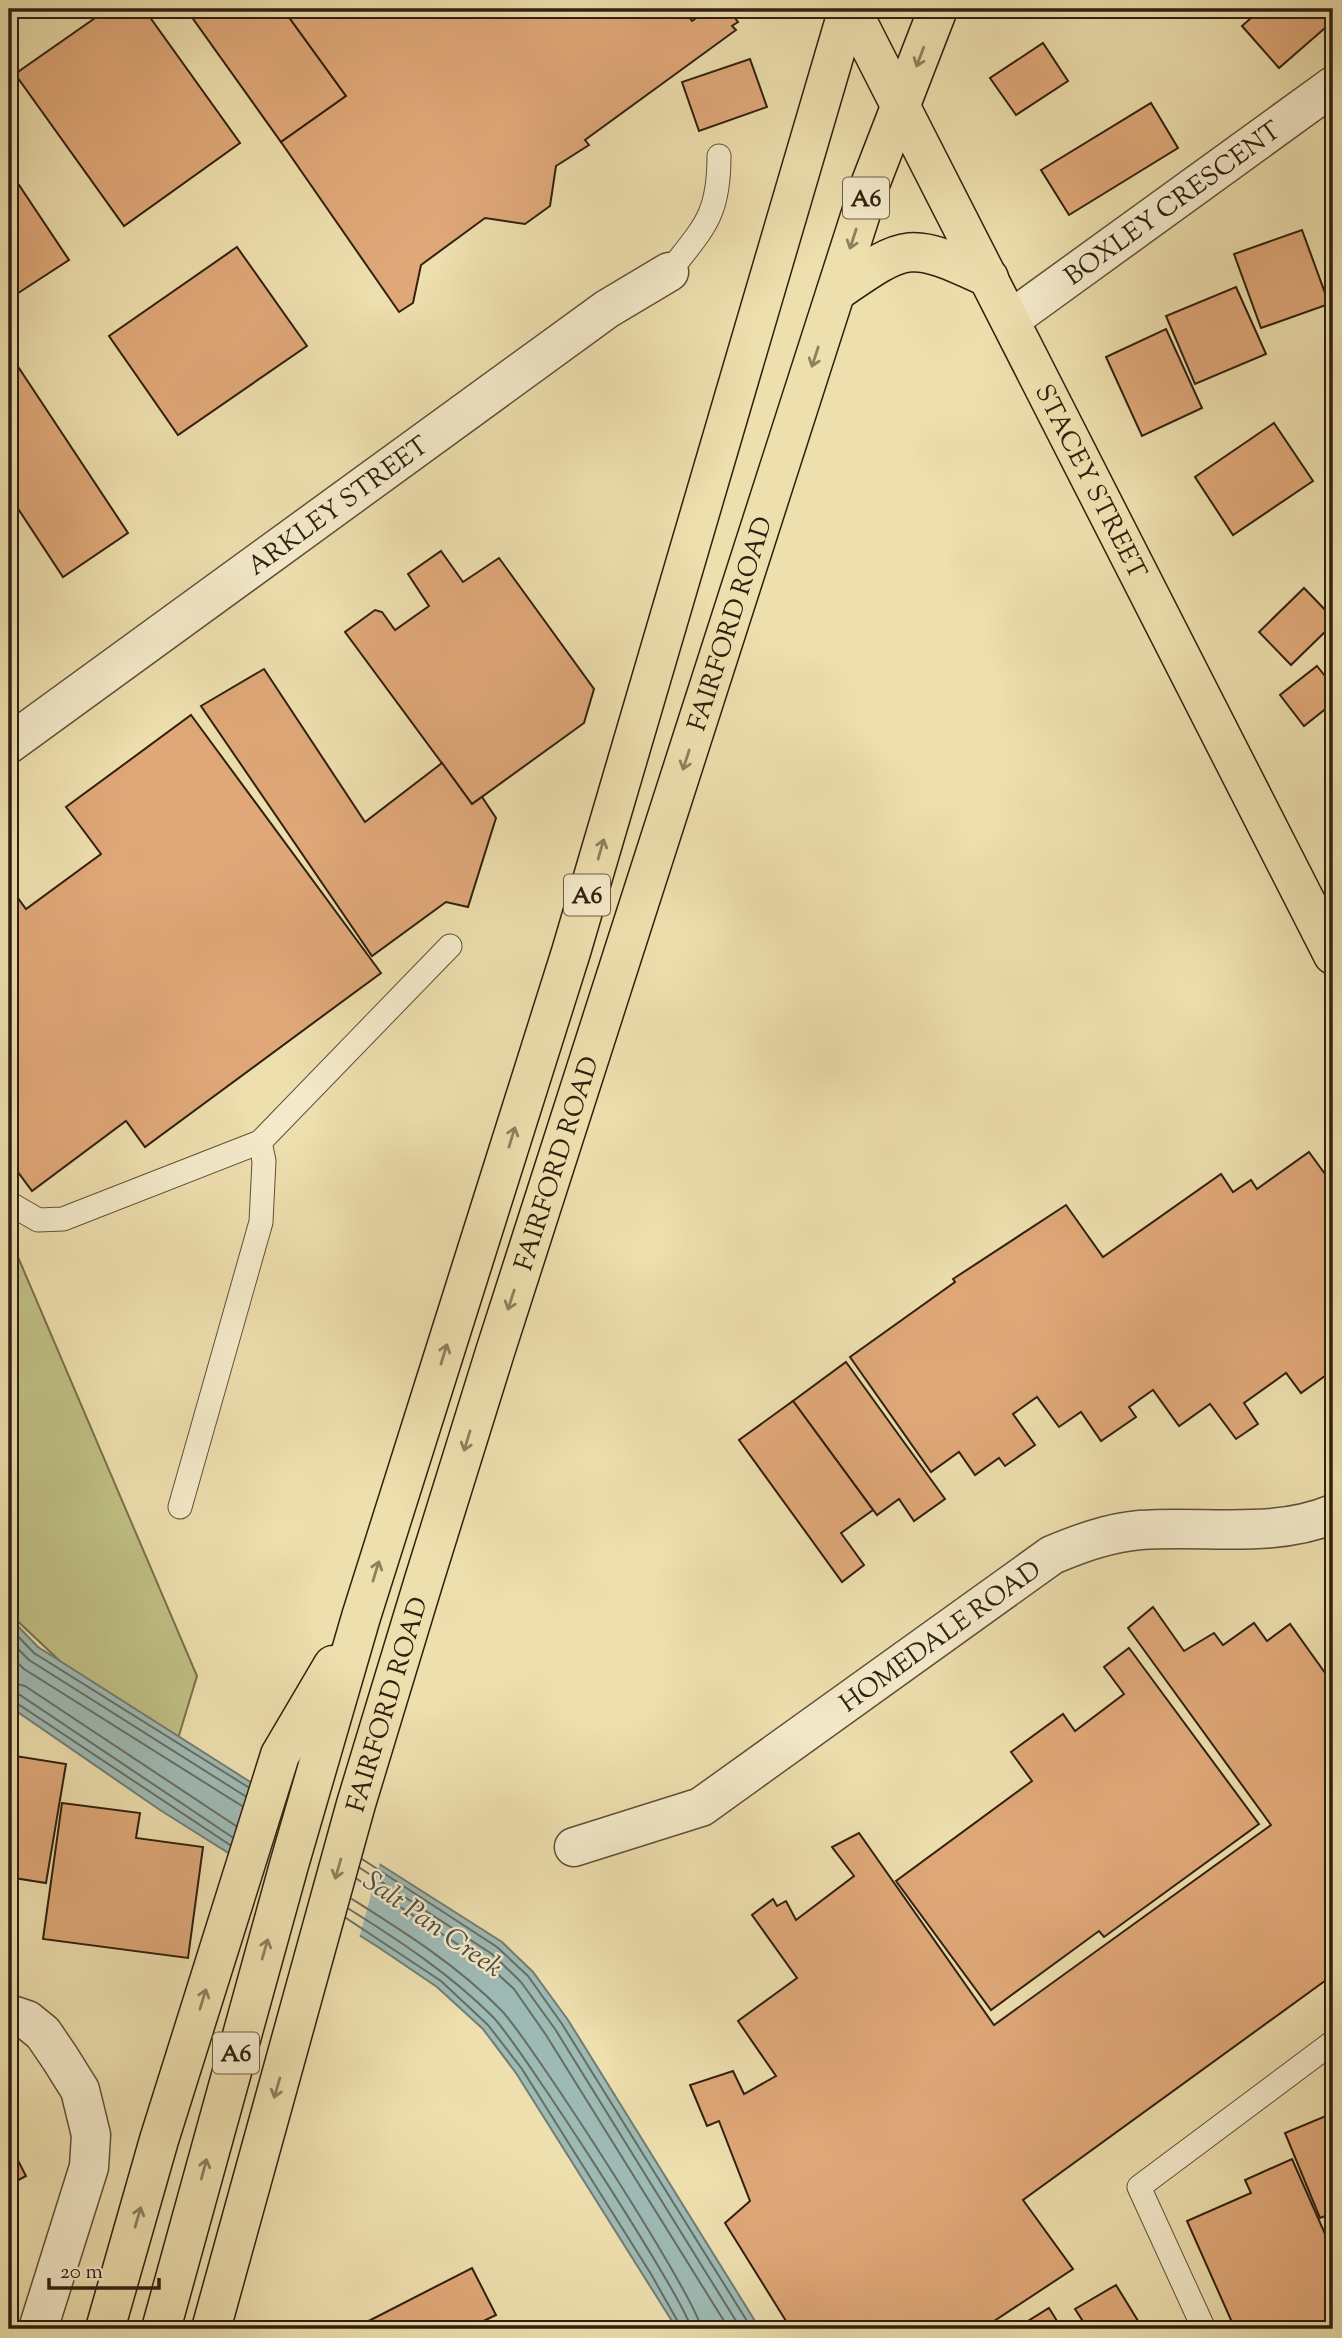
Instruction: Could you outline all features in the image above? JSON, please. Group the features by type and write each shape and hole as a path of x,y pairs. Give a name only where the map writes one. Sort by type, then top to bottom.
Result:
{"highway":[{"name":"STACEY STREET","path":"850,9 1333,955"},
{"name":"FAIRFORD ROAD","path":"162,2329 361,1616 570,952 850,9"},
{"name":"FAIRFORD ROAD","path":"211,2329 356,1804 499,1339 871,182 938,9"},
{"path":"836,292 891,255 906,252 943,257 989,278"},
{"path":"105,2329 159,2140 280,1755 361,1616"}],"street":[{"name":"BOXLEY CRESCENT","path":"1010,320 1333,86"},
{"name":"ARKLEY STREET","path":"9,744 607,309 669,272"},
{"name":"HOMEDALE ROAD","path":"574,1847 702,1807 1052,1555 1093,1538 1140,1530 1284,1527 1333,1514"},
{"path":"9,2014 27,2020 43,2033 80,2090 91,2136 89,2167 38,2329"}],"lane":[{"path":"669,272 703,228 717,200 719,156"},
{"path":"9,1203 38,1220 63,1219 260,1142 450,946"},
{"path":"180,1507 261,1222 264,1161 260,1142"},
{"path":"1204,2329 1139,2188 1333,2042"}],"green space":[{"path":"9,1236 197,1676 170,1765 9,1613"}],"water":[{"name":"Salt Pan Creek","path":"9,1617 38,1647 502,1942 533,1972 568,2020 760,2329 677,2329 516,2073 483,2029 437,1987 160,1810 9,1706"}],"pier":[{"path":"255,1779 381,1859 359,1938 232,1859"}],"building":[{"path":"108,9 144,9 240,143 124,226 15,74"},
{"path":"186,9 283,9 346,96 281,142"},
{"path":"283,9 683,9 692,21 710,9 728,9 738,22 732,26 736,30 585,140 589,145 556,166 550,206 525,224 485,218 421,265 413,303 399,312 281,142 346,96"},
{"path":"1261,9 1333,9 1333,21 1279,68 1242,26"},
{"path":"1043,43 1068,81 1016,115 990,78"},
{"path":"750,59 767,107 699,131 682,82"},
{"path":"1151,103 1178,148 1069,215 1041,170"},
{"path":"9,170 69,260 9,299"},
{"path":"1302,230 1329,304 1261,328 1234,254"},
{"path":"237,247 307,346 178,435 109,336"},
{"path":"1333,257 1333,271 1326,265"},
{"path":"1236,287 1266,354 1195,384 1166,316"},
{"path":"1166,329 1202,408 1142,436 1106,357"},
{"path":"11,356 128,533 63,577 9,495"},
{"path":"1274,423 1313,481 1233,535 1195,477"},
{"path":"441,551 463,582 499,558 594,689 584,723 472,804 345,632 375,610 382,612 395,630 429,606 408,574"},
{"path":"1304,588 1333,618 1333,624 1291,665 1259,632"},
{"path":"1317,666 1333,686 1333,703 1304,726 1280,695"},
{"path":"264,669 365,822 442,763 472,804 482,797 496,818 468,907 446,902 372,956 201,706"},
{"path":"191,715 381,973 145,1147 126,1121 32,1191 9,1160 9,886 26,909 101,854 66,807"},
{"path":"1309,1152 1328,1178 1333,1174 1333,1388 1325,1376 1301,1393 1286,1373 1244,1403 1258,1424 1236,1439 1210,1404 1179,1426 1153,1390 1129,1407 1136,1417 1101,1441 1081,1412 1059,1427 1037,1397 1013,1414 1035,1445 1005,1466 999,1458 975,1475 959,1452 931,1472 850,1357 955,1282 953,1279 1066,1205 1103,1257 1221,1174 1233,1192 1251,1180 1257,1189"},
{"path":"846,1362 945,1499 914,1521 899,1499 877,1515 793,1401"},
{"path":"793,1401 873,1510 841,1533 864,1565 842,1582 739,1440"},
{"path":"1153,1607 1184,1651 1214,1633 1223,1645 1254,1623 1267,1641 1290,1624 1333,1684 1333,1975 1023,2200 1073,2269 982,2329 791,2329 725,2223 750,2201 719,2121 707,2126 690,2085 733,2071 744,2094 776,2076 738,2021 797,1978 752,1915 773,1899 777,1906 786,1901 796,1920 854,1876 832,1847 859,1833 994,2025 1271,1825 1128,1628"},
{"path":"1129,1648 1259,1824 1104,1937 1099,1931 991,2010 896,1881 1032,1781 1011,1752 1063,1714 1075,1731 1124,1694 1104,1667"},
{"path":"9,1755 66,1764 46,1883 14,1878 9,1908"},
{"path":"62,1803 140,1813 136,1838 203,1847 188,1958 43,1939"},
{"path":"1333,2113 1333,2213 1320,2218 1285,2133"},
{"path":"9,2143 26,2176 9,2185"},
{"path":"1292,2159 1333,2252 1333,2329 1235,2329 1187,2221 1251,2193 1245,2180"},
{"path":"472,2268 496,2315 467,2329 353,2329"},
{"path":"1116,2285 1143,2329 1088,2329 1075,2309"},
{"path":"1049,2308 1062,2329 1015,2329"}]}
